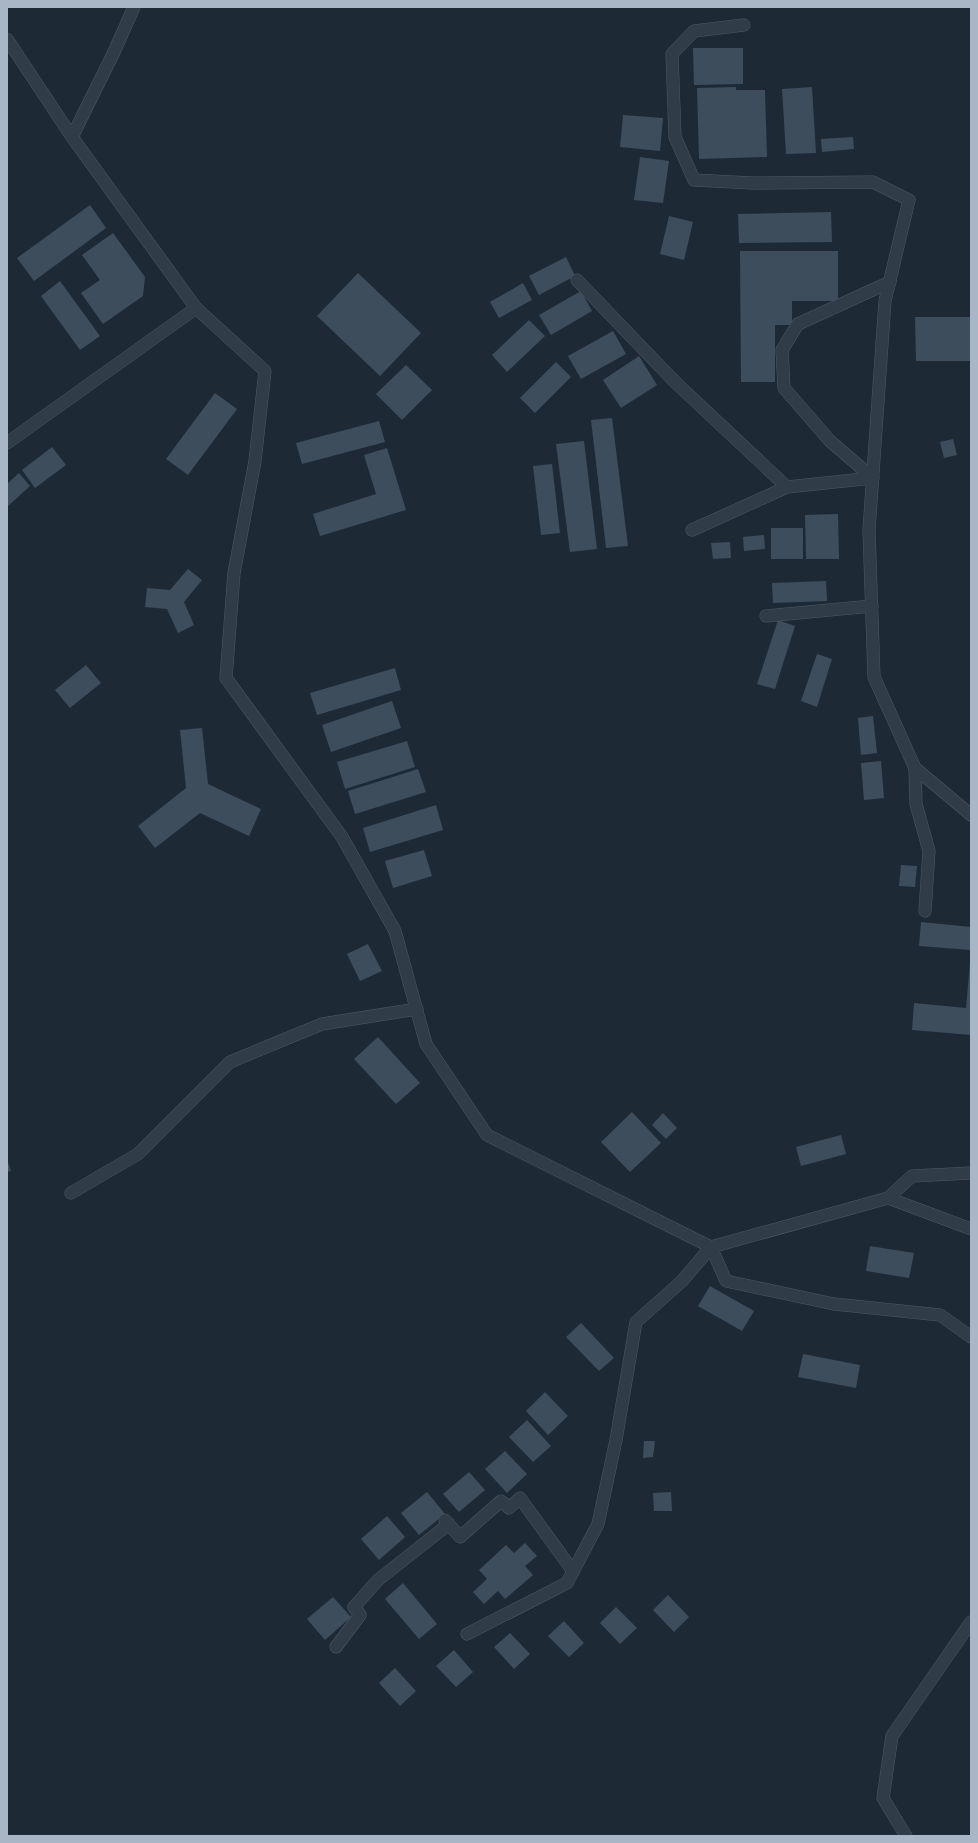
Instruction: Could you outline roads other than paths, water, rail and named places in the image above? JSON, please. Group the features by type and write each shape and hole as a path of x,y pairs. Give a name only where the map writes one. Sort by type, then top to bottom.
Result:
{"street":[{"path":"72,137 114,52 134,7"},
{"path":"744,25 694,31 672,54 675,137 694,180 752,183 873,182 909,200 885,301 869,530 874,677 915,768 916,804 929,851 926,911"},
{"path":"7,39 72,137 196,308 265,371 255,461 234,573 226,678 346,843 395,931 426,1044 487,1135 711,1246 726,1281 834,1304 940,1315 971,1337"},
{"path":"577,280 675,382 787,487"},
{"path":"873,478 830,441 784,388 782,350 798,324 890,282"},
{"path":"7,443 196,308"},
{"path":"692,530 787,487 873,478"},
{"path":"766,616 872,606"},
{"path":"915,768 971,815"},
{"path":"71,1193 138,1154 230,1062 322,1024 417,1009"},
{"path":"467,1634 567,1582 598,1524 616,1440 636,1322 682,1281 711,1246 888,1198 912,1176 971,1173"},
{"path":"888,1198 971,1229"},
{"path":"336,1647 360,1615 354,1607 378,1580 446,1522 460,1537 501,1501 509,1508 520,1498 573,1571"},
{"path":"906,1836 882,1798 892,1736 971,1622"}]}
